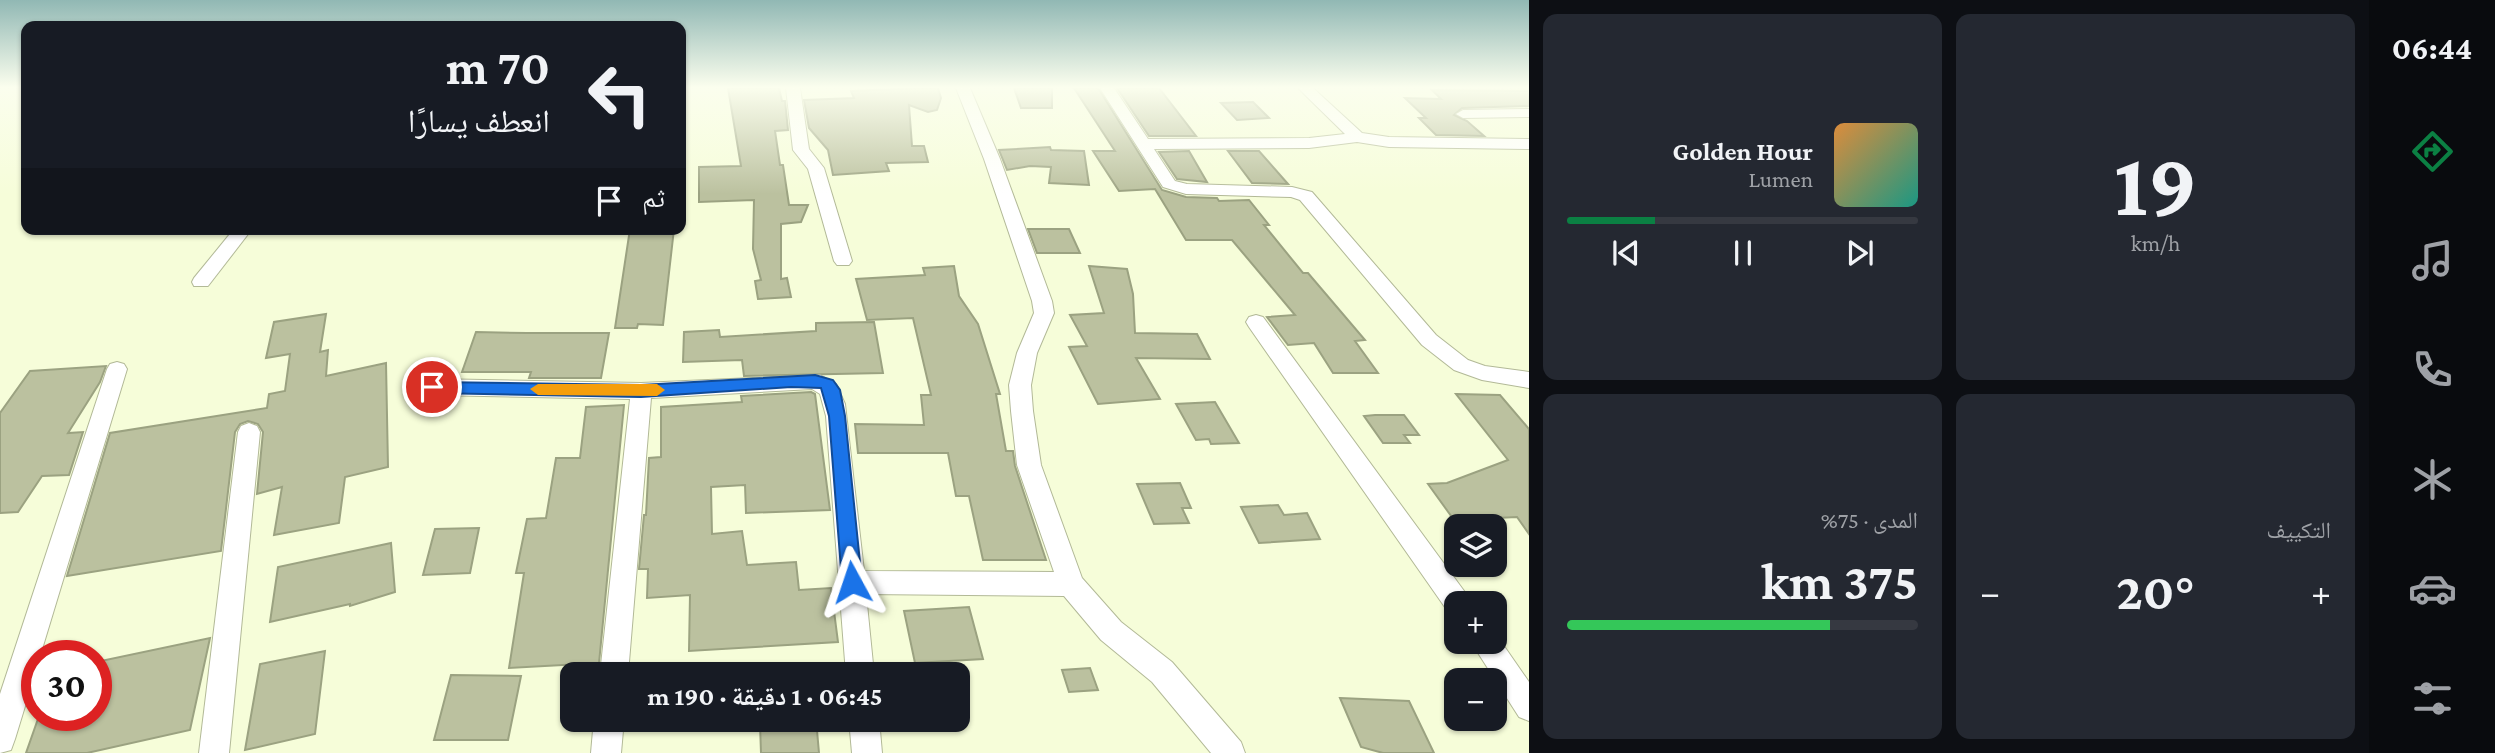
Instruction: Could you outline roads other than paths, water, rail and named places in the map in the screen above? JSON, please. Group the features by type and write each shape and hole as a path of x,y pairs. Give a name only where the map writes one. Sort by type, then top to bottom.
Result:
{"street":[{"path":"798,123 801,150 816,168 843,261"},
{"path":"977,123 1044,313 1027,353 1022,374 1022,411 1029,465 1071,584 1111,631 1161,672 1230,753"},
{"path":"1130,123 1164,180 1175,186 1186,189 1292,192 1306,196 1429,340 1461,365 1482,373 1529,380"},
{"path":"1342,123 1357,137"},
{"path":"1144,144 1308,143 1357,137 1388,142 1529,145"},
{"path":"201,282 238,235"},
{"path":"1256,322 1449,591"},
{"path":"0,739 117,369"},
{"path":"432,387 641,391 815,381 827,384 832,390 837,416 859,662"},
{"path":"615,662 641,391"},
{"path":"214,753 249,432"},
{"path":"852,582 1071,584"},
{"path":"1493,654 1529,707"},
{"path":"606,753 608,732"},
{"path":"865,732 867,753"}]}
